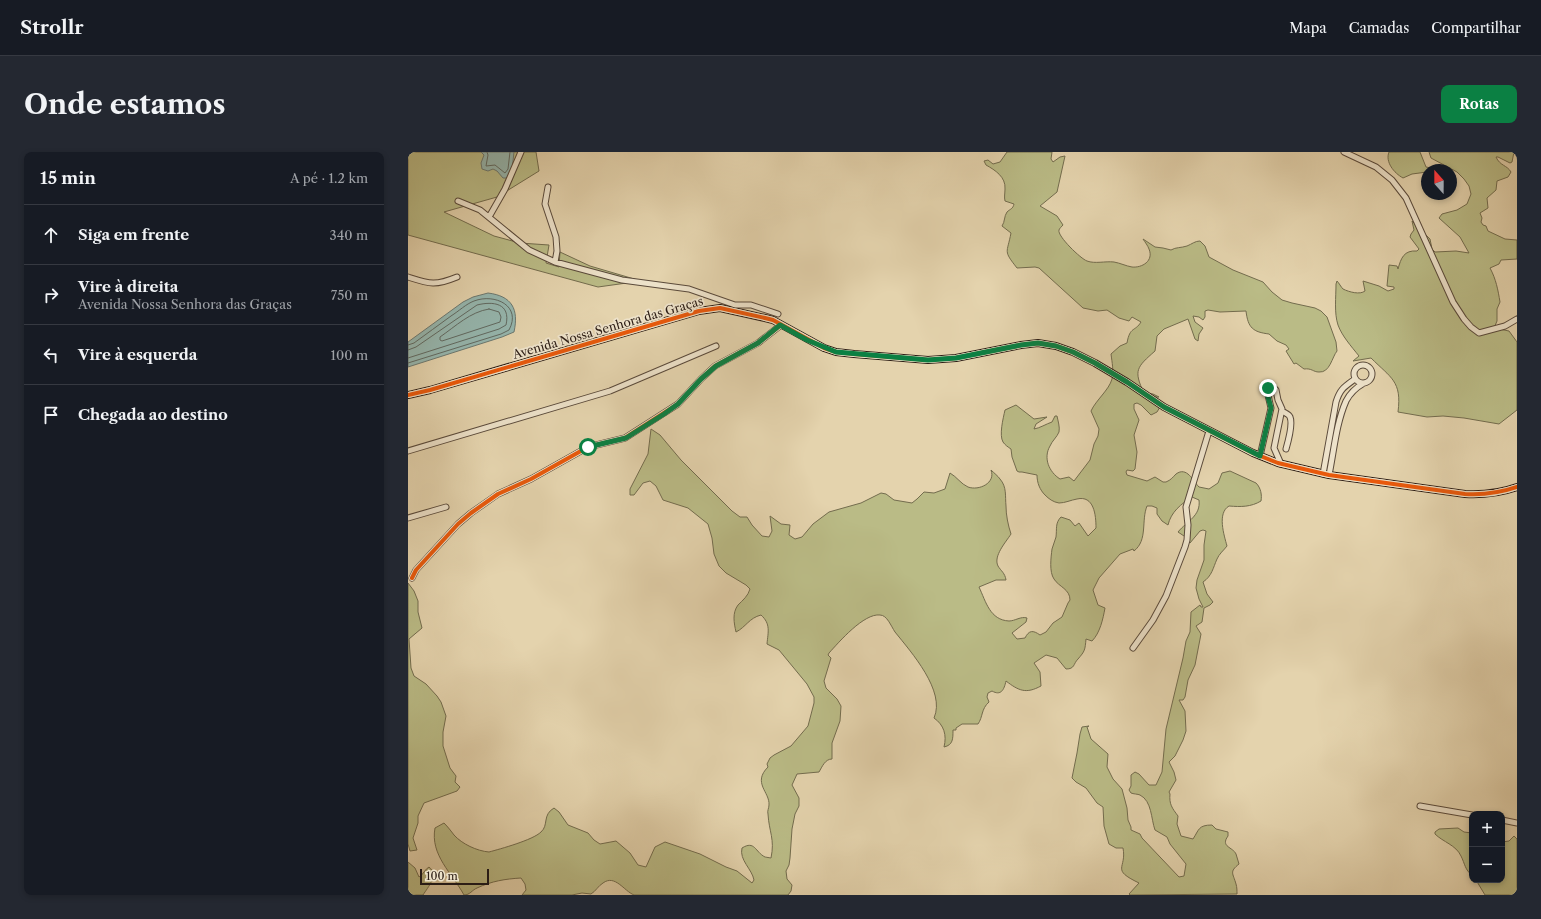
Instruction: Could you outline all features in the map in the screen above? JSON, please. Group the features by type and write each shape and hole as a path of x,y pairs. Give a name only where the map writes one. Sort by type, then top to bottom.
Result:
{"main road":[{"name":"Avenida Nossa Senhora das Graças","path":"408,395 430,390 712,308 720,308 744,312 772,320 807,340 836,352 928,360 956,358 1038,343 1056,346 1073,352 1095,363 1164,407 1209,431 1260,456 1281,464 1326,475 1479,495 1517,487"}],"street":[{"path":"490,217 505,189 521,152"},
{"path":"1344,152 1376,167 1392,180 1406,198 1453,302 1471,327 1479,333 1505,326 1517,319"},
{"path":"548,187 545,204 556,237 557,251 555,262"},
{"path":"458,201 480,210 530,250 555,262 622,280 689,289 735,304 751,305 778,314"},
{"path":"408,277 431,284 444,283 457,277"},
{"path":"412,578 416,570 458,524 498,494 588,447 626,438 678,404 701,379 716,366 758,343 780,325"},
{"path":"408,451 610,391 716,346"},
{"path":"1326,475 1346,400 1356,388 1370,381 1372,375 1372,369 1367,365 1361,364 1356,367 1354,373 1355,379 1360,383 1364,383"},
{"path":"1326,475 1338,394 1342,388 1355,379"},
{"path":"1260,456 1271,408 1267,393 1269,388 1273,387 1276,390 1278,400 1282,407 1274,448 1281,464"},
{"path":"1282,411 1290,417 1291,423 1286,449"},
{"path":"1133,648 1153,620 1166,596 1185,547 1188,525 1186,507 1209,431"},
{"path":"408,518 446,507"},
{"path":"1420,806 1469,814"},
{"path":"1505,821 1517,823"}],"green space":[{"path":"408,152 536,152 539,171 497,197 444,212 494,236 520,243 549,245 546,263 559,267 560,252 590,266 641,281 598,287 408,235"},
{"path":"1007,152 1052,152 1051,159 1053,162 1060,157 1065,156 1057,192 1040,206 1057,216 1063,225 1059,230 1059,233 1075,252 1087,261 1114,262 1130,267 1136,267 1146,263 1150,257 1149,249 1143,239 1155,247 1171,250 1200,241 1205,246 1209,257 1233,270 1263,282 1282,300 1315,308 1321,311 1327,317 1336,342 1337,351 1326,370 1319,372 1304,369 1296,363 1294,364 1286,351 1289,349 1286,345 1277,341 1269,334 1259,332 1252,328 1248,321 1246,311 1220,312 1208,310 1205,311 1205,317 1203,320 1199,317 1193,316 1195,322 1203,328 1199,334 1198,341 1195,339 1188,319 1164,329 1157,336 1155,351 1141,365 1138,374 1144,393 1153,394 1159,397 1154,397 1160,407 1157,412 1151,415 1141,405 1137,403 1134,404 1134,409 1139,420 1134,435 1137,452 1135,469 1133,471 1127,470 1127,475 1147,481 1155,477 1163,482 1166,482 1176,474 1183,472 1187,473 1199,487 1209,489 1218,483 1222,473 1230,471 1256,483 1261,492 1261,501 1246,506 1229,506 1225,509 1223,514 1222,524 1227,546 1218,557 1206,580 1203,582 1207,594 1213,602 1204,608 1202,622 1196,626 1201,634 1195,665 1188,680 1185,697 1183,700 1179,700 1185,711 1186,731 1175,756 1169,762 1176,780 1169,792 1170,801 1178,816 1177,824 1181,836 1193,839 1201,827 1207,825 1212,825 1216,829 1228,832 1225,842 1226,845 1236,854 1239,864 1233,871 1237,894 1130,895 1129,894 1139,883 1125,875 1122,871 1124,855 1123,848 1116,848 1109,844 1104,826 1103,807 1097,803 1086,788 1072,778 1082,727 1089,726 1087,727 1091,739 1108,754 1107,767 1113,779 1122,789 1131,830 1140,834 1142,838 1179,877 1184,876 1186,864 1170,844 1167,837 1155,830 1147,801 1140,795 1131,793 1129,790 1131,786 1131,775 1135,772 1139,774 1149,785 1156,785 1162,772 1166,729 1186,641 1190,632 1191,612 1200,605 1203,607 1196,588 1197,580 1204,560 1206,531 1200,531 1190,543 1187,538 1178,532 1193,518 1198,510 1199,500 1192,497 1184,502 1171,516 1168,525 1162,521 1157,514 1157,508 1147,506 1144,518 1143,536 1138,547 1134,551 1133,549 1120,554 1099,578 1093,590 1098,605 1105,608 1102,621 1095,638 1092,641 1086,639 1083,652 1072,667 1066,669 1057,658 1046,655 1034,663 1040,672 1041,686 1027,691 1019,689 1006,681 1002,691 998,693 992,691 988,693 987,697 989,702 985,707 978,724 962,724 956,728 956,730 953,730 952,741 947,746 944,747 944,731 934,718 936,707 935,696 931,684 918,661 895,632 887,619 882,615 874,616 859,623 852,629 829,653 828,655 831,658 824,681 826,688 837,699 841,706 840,721 832,743 832,759 826,762 819,772 797,774 792,785 799,798 799,806 795,814 792,829 789,865 786,871 787,879 792,885 791,891 788,895 634,895 619,884 612,881 607,881 591,894 522,895 526,890 525,884 521,878 493,882 464,895 439,855 434,838 435,828 444,823 457,838 465,844 489,852 516,844 537,835 545,826 548,814 554,808 559,812 568,825 588,833 600,844 616,841 630,853 638,865 646,867 655,847 665,842 700,854 737,871 752,883 754,880 753,876 742,857 742,848 750,845 765,857 771,858 772,840 768,813 769,800 762,783 763,773 768,767 767,764 770,758 791,746 808,726 814,703 814,697 807,684 779,650 767,644 768,625 761,615 750,620 736,632 734,622 735,611 738,605 747,596 750,589 726,573 719,566 714,554 708,524 688,508 663,500 656,486 650,481 643,483 634,495 630,495 630,489 648,454 651,429 660,435 681,460 732,511 740,517 747,517 762,536 769,537 772,531 770,516 781,524 790,525 789,535 795,539 802,537 813,524 829,512 861,503 881,493 886,494 894,500 912,503 924,492 934,493 945,489 950,473 966,486 977,488 986,485 989,482 992,475 991,470 1004,485 1008,524 1011,534 997,558 998,566 1004,574 1006,580 996,580 979,587 987,604 993,614 1003,620 1009,621 1027,618 1026,622 1012,633 1017,639 1025,638 1030,632 1035,632 1040,635 1046,632 1053,623 1062,617 1070,600 1070,596 1056,582 1051,572 1052,548 1056,537 1057,524 1061,517 1070,520 1075,526 1079,523 1088,536 1096,528 1093,507 1087,500 1083,499 1061,503 1053,501 1042,491 1038,484 1037,475 1017,471 1011,449 1003,442 1001,435 1005,410 1016,405 1034,419 1047,417 1036,424 1034,429 1052,422 1055,416 1057,416 1059,432 1048,451 1048,464 1053,473 1060,479 1069,477 1074,481 1090,460 1094,444 1098,436 1099,429 1091,411 1112,379 1113,370 1111,354 1120,346 1127,343 1131,332 1141,322 1132,317 1129,321 1119,318 1107,310 1098,311 1083,308 1039,268 1017,268 1007,252 1011,233 1002,226 1007,212 1014,204 1005,201 1005,185 1002,177 986,165 984,161 988,160 993,164 1000,162"},
{"path":"1389,152 1420,152 1425,164 1421,164 1421,173 1412,174 1403,178 1391,167 1388,156"},
{"path":"1429,152 1514,152 1512,162 1510,163 1496,157 1499,162 1511,172 1508,177 1497,181 1496,190 1487,198 1488,208 1480,213 1482,218 1481,222 1486,226 1488,231 1505,239 1517,240 1517,259 1501,260 1499,264 1490,268 1498,289 1500,302 1497,309 1497,321 1494,328 1509,331 1517,342 1517,410 1499,424 1464,418 1443,416 1427,417 1398,412 1398,393 1394,381 1371,358 1353,361 1359,356 1347,341 1338,325 1336,315 1337,281 1343,289 1354,293 1365,291 1363,281 1379,286 1388,291 1394,289 1394,287 1387,286 1389,265 1397,266 1398,269 1400,261 1406,253 1417,251 1419,249 1410,237 1414,230 1412,221 1430,239 1432,249 1435,252 1456,251 1469,253 1460,237 1439,218 1442,214 1457,210 1467,204 1471,194 1469,186 1457,172 1457,164 1442,164 1431,158"},
{"path":"408,583 414,591 418,601 418,612 422,628 409,639 411,668 414,676 426,684 441,702 446,716 443,732 443,746 450,768 456,776 455,782 460,787 457,791 424,803 418,816 418,823 413,838 417,850 410,851 408,844"},
{"path":"1458,828 1464,832 1469,833 1469,872 1466,869 1459,852 1435,834 1435,832 1439,829"},
{"path":"1514,836 1517,839 1517,895 1485,895 1478,883 1505,883 1505,842 1509,841"},
{"path":"408,862 415,868 419,877 429,867 432,870 432,881 423,895 408,895"}],"water":[{"path":"481,152 514,152 512,170 507,178 503,178 493,169 488,171 482,169 481,163 484,155"},
{"path":"488,293 503,297 512,305 515,317 514,332 408,367 408,342 463,302 473,297"}],"cycle path":[{"path":"408,395 430,390 699,311 720,308 773,320 824,348 836,352 928,360 956,358 1038,343 1056,346 1073,352 1095,363 1164,407 1253,453 1278,463 1329,475 1465,494 1492,493 1517,487"},
{"path":"412,578 416,570 458,524 498,494 531,479 588,447 625,438 678,404 715,366 758,343 781,325"}],"route":[{"path":"588,447 626,438 664,414 678,404 701,379 716,366 758,343 780,325 807,340 836,352 928,360 956,358 1038,343 1056,346 1073,352 1095,363 1164,407 1260,456 1271,408 1271,403 1267,393 1268,388"}]}
